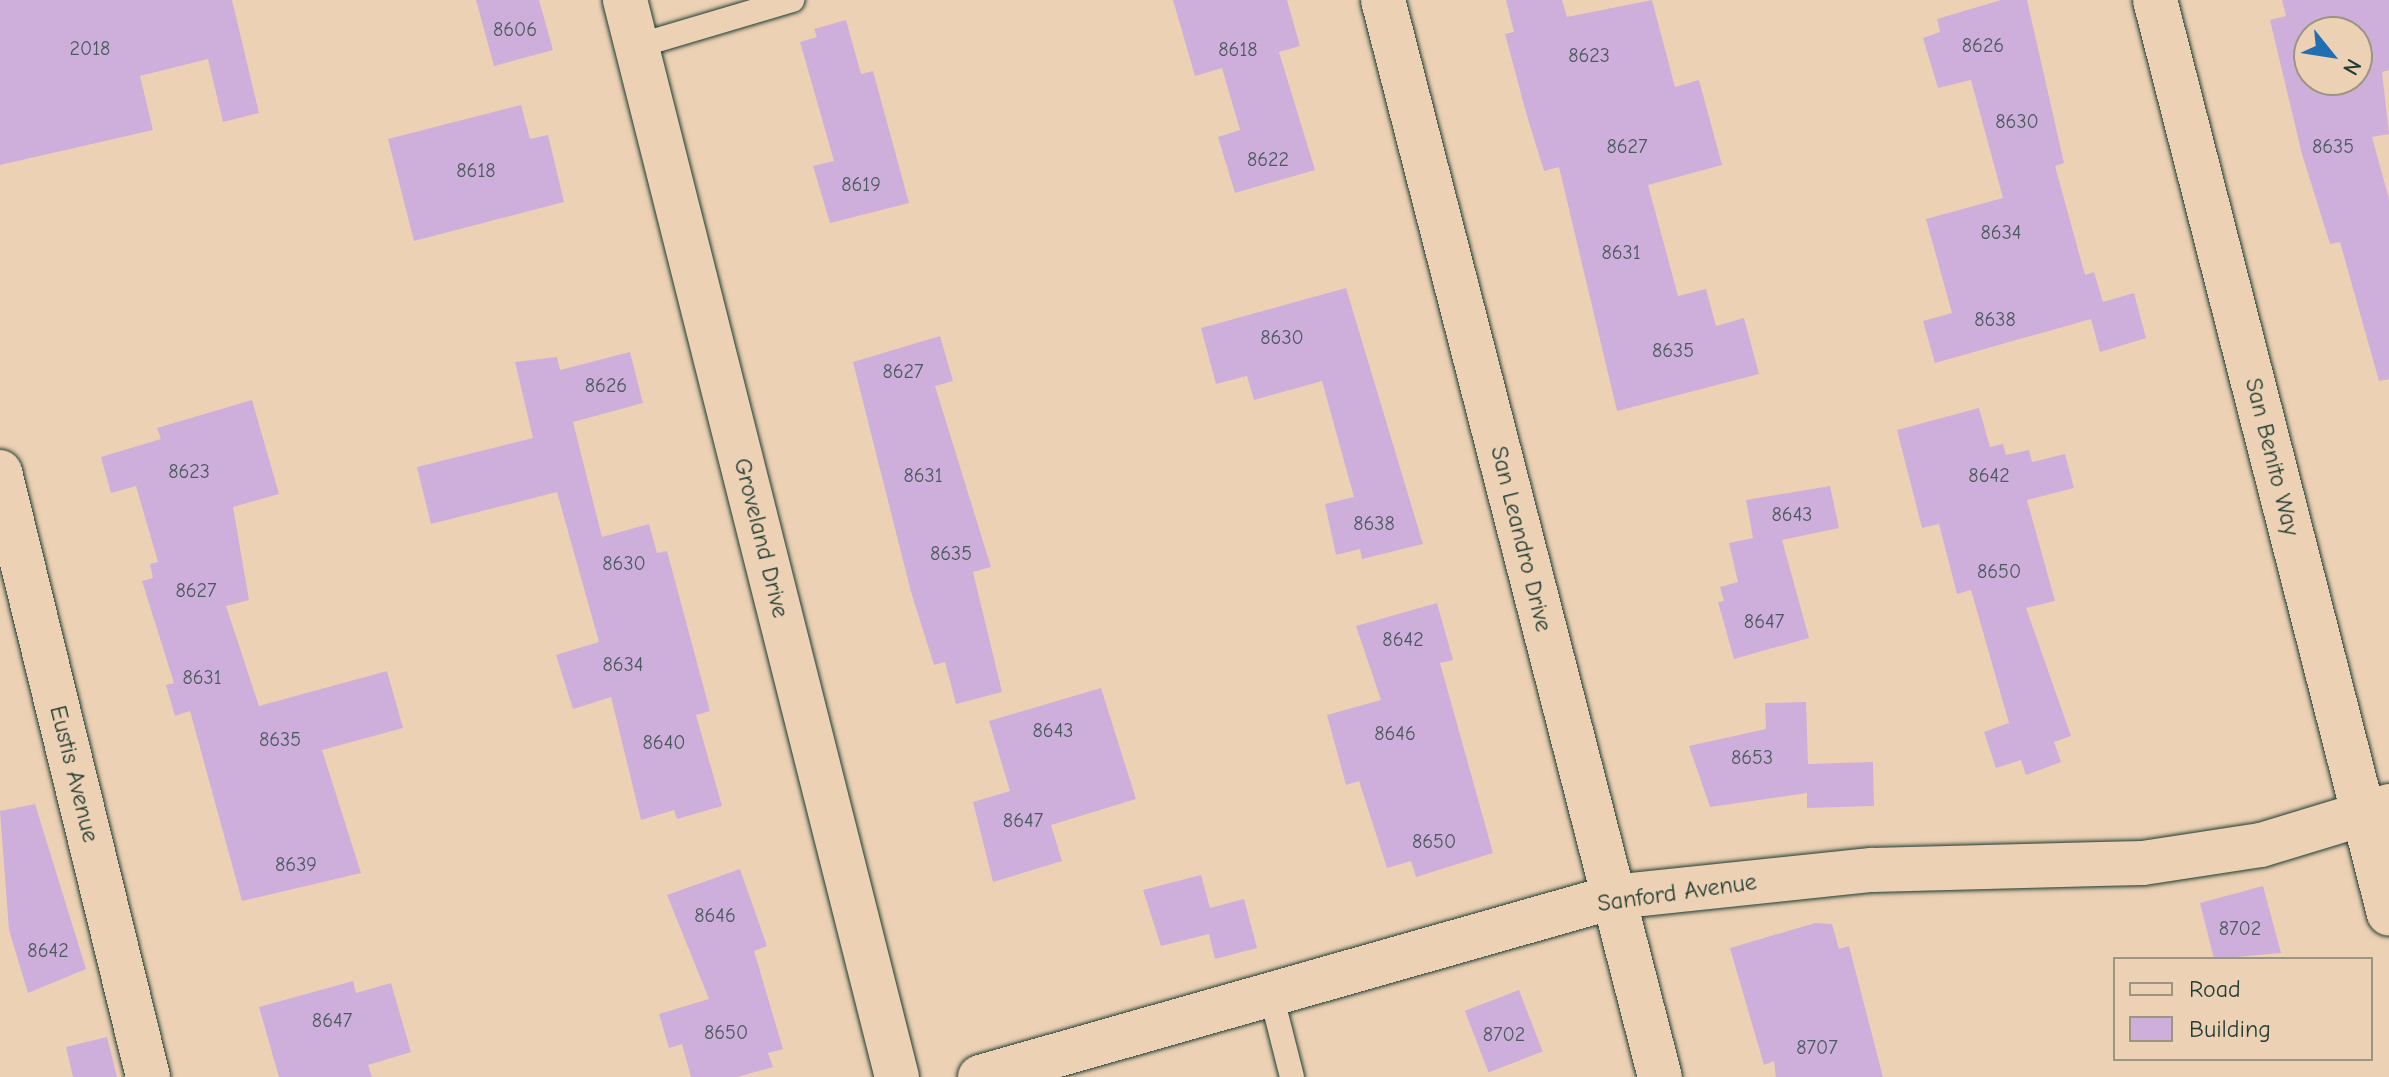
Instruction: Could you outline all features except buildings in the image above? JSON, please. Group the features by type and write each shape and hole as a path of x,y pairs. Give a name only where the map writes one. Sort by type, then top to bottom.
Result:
{"street":[{"name":"Groveland Drive","path":"625,0 897,1077"},
{"name":"San Leandro Drive","path":"1383,0 1660,1077"},
{"name":"San Benito Way","path":"2155,0 2377,811 2389,914"},
{"name":"Eustis Avenue","path":"0,472 148,1077"},
{"name":"Sanford Avenue","path":"980,1077 1613,897 1872,870 2143,863 2261,845 2377,811"}],"lane":[{"path":"637,46 792,0"},
{"path":"1271,994 1292,1077"}]}
